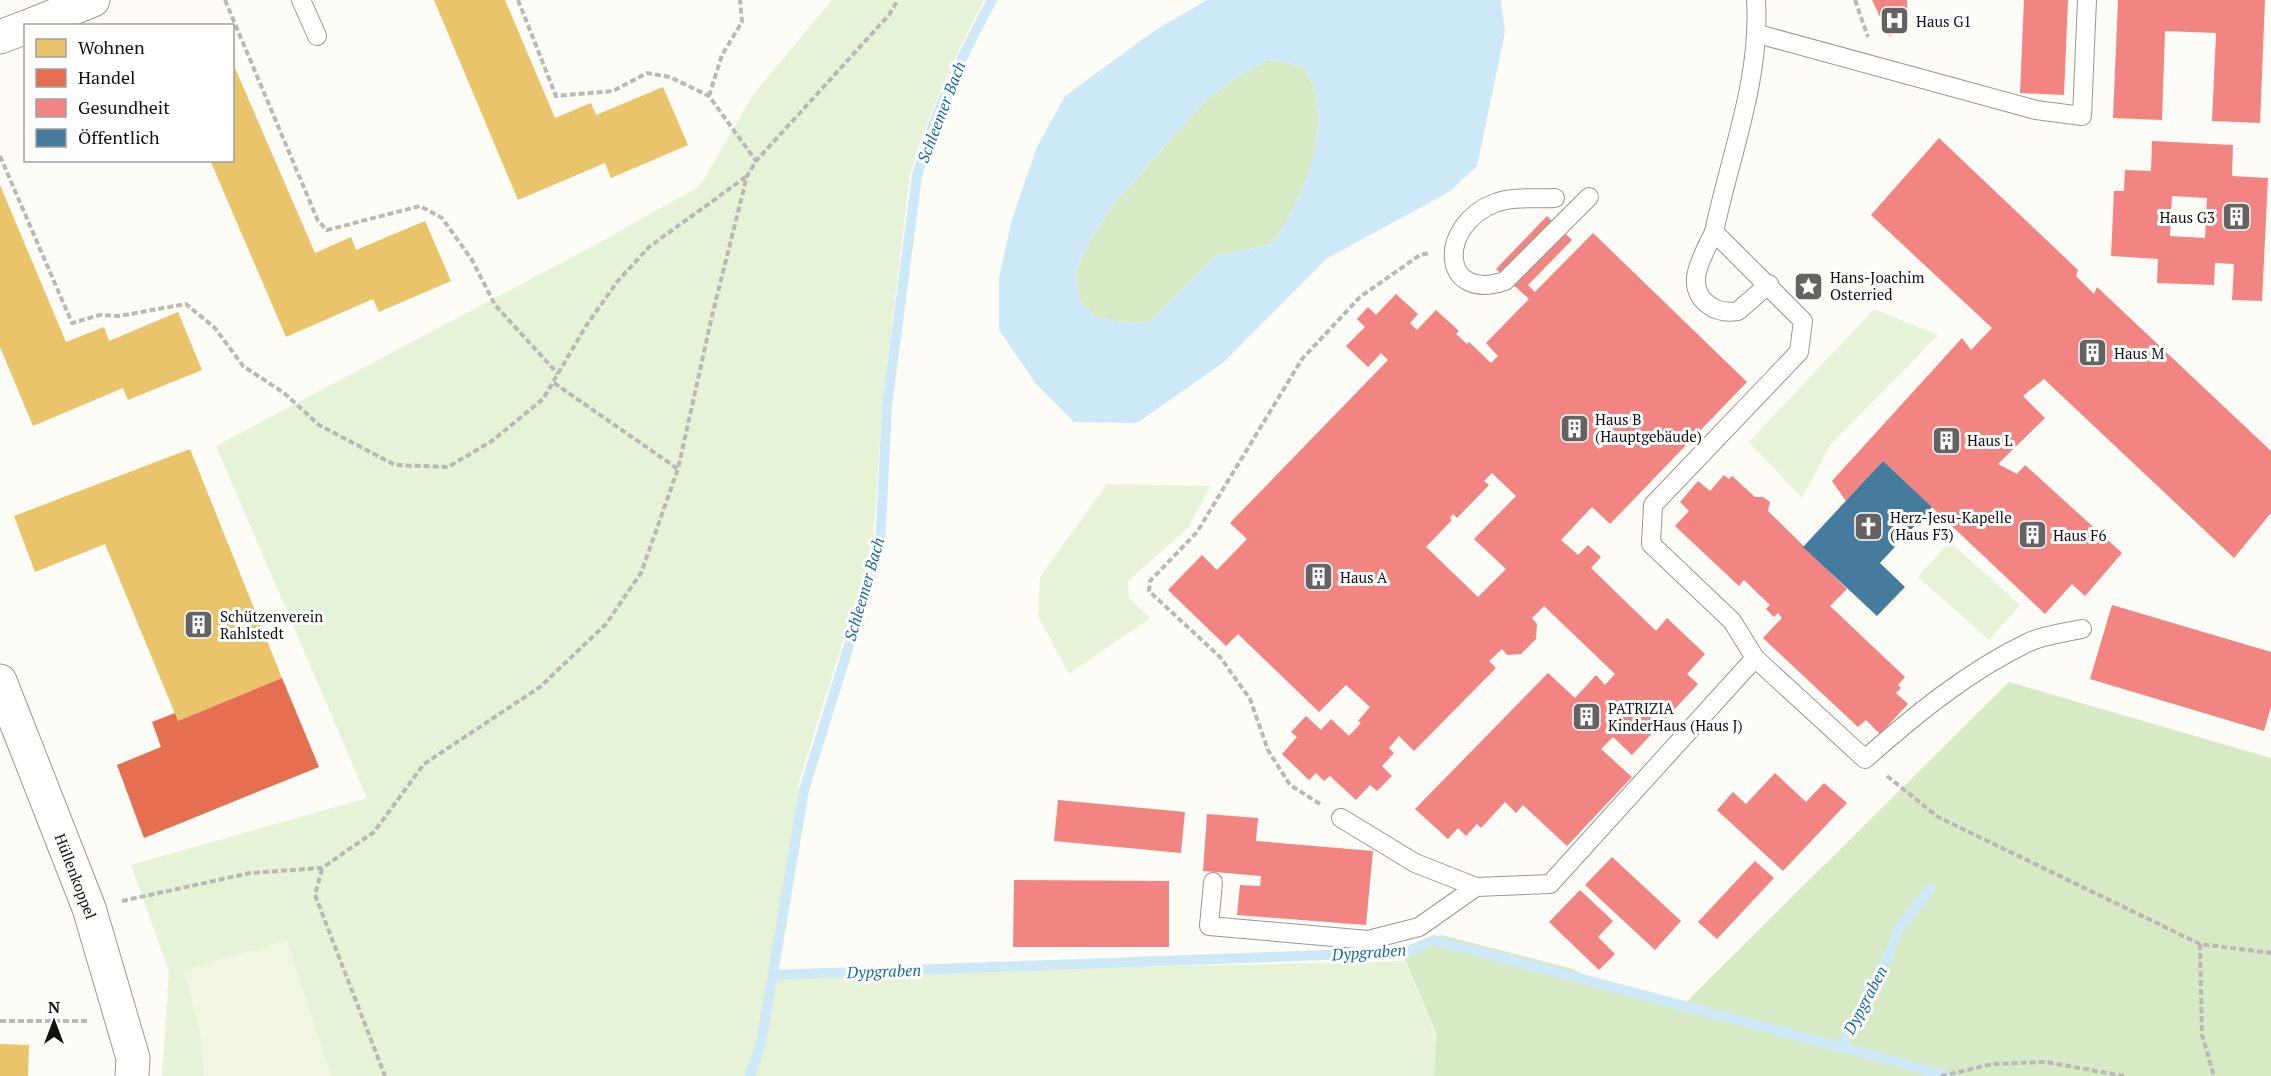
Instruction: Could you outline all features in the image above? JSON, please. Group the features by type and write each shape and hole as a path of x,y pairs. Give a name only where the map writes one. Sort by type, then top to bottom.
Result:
{"street":[{"path":"34,24 79,12"},
{"path":"0,37 24,27"},
{"name":"Hüllenkoppel","path":"0,681 89,908 133,1058 132,1076"}],"lane":[{"path":"302,0 316,36"},
{"path":"1756,0 1758,34 1745,110 1714,232 1696,277 1697,288 1705,302 1719,311 1738,311 1768,284"},
{"path":"1758,34 2036,110 2082,116 2086,0"},
{"path":"1555,198 1513,200 1491,205 1463,226 1454,240 1453,248 1454,264 1464,279 1481,284 1505,281 1589,197"},
{"path":"1714,232 1803,321 1798,352 1653,505 1651,544 1732,621 1755,658 1865,759 1926,705 1985,668 2029,642 2082,629"},
{"path":"1341,818 1415,863 1476,887 1550,884 1755,658"},
{"path":"1213,882 1209,926 1368,940 1419,927 1476,887"}],"path":[{"path":"225,0 318,220 327,230 420,206 442,218 472,260 495,305 558,374"},
{"path":"518,0 556,96 613,91 647,73 670,77 709,96 756,161"},
{"path":"709,96 722,55 742,22 740,0"},
{"path":"89,908 250,873 322,868 374,832 424,764 540,687 606,624 641,573 678,469 712,316 747,176 756,161 890,15 898,0"},
{"path":"0,156 72,323 100,315 119,316 186,304 215,328 243,366 284,393 319,425 394,465 448,467 492,441 543,399 586,326 617,282 649,247 747,176"},
{"path":"1341,818 1290,785 1268,750 1251,699 1220,657 1149,591 1150,581 1197,532 1302,359 1337,319 1375,284 1420,255 1453,248"},
{"path":"554,383 678,469"},
{"path":"1865,759 1938,817 2200,944 2271,953"},
{"path":"322,868 315,895 385,1076"},
{"path":"2200,944 2202,1035 2214,1076"},
{"path":"0,1022 122,1021"},
{"path":"1941,1076 1993,1065 2046,1062 2124,1076"}],"green space":[{"path":"832,0 984,0 942,86 910,175 882,408 873,545 797,788 804,791 773,975 1405,961 1435,1033 1434,1076 331,1076 287,941 184,970 202,1040 204,1076 162,1076 169,972 131,865 367,798 216,446 595,245 700,186 753,95"},
{"path":"1268,60 1302,66 1314,87 1318,108 1318,129 1309,172 1301,193 1281,230 1270,245 1215,256 1148,323 1114,321 1095,316 1078,297 1076,272 1086,247 1115,203 1201,105 1231,81"},
{"path":"1874,309 1938,335 1831,444 1802,498 1749,442"},
{"path":"1107,484 1210,486 1189,527 1128,581 1129,598 1150,618 1069,674 1038,616 1040,577"},
{"path":"1950,542 2020,605 1989,640 1918,577"},
{"path":"2009,682 2271,758 2271,1076 1434,1076 1436,1033 1400,948 1442,935 1573,969 1595,982 1683,1005"},
{"path":"287,941 331,1076 204,1076 202,1040 184,970"}],"water":[{"path":"1207,0 1501,0 1505,32 1477,166 1449,192 1326,259 1224,362 1137,423 1074,422 1036,384 999,330 999,278 1012,219 1037,147 1065,96 1154,31","holes":["1268,60 1302,66 1314,87 1318,108 1315,150 1301,193 1270,245 1215,256 1148,323 1115,321 1095,316 1078,297 1076,272 1086,247 1115,203 1201,105 1231,81"]}],"building: Wohnen":[{"path":"434,0 505,0 555,118 591,103 596,115 663,87 688,145 611,178 605,163 518,200"},
{"path":"234,66 315,253 351,237 356,250 425,221 451,281 379,312 373,299 286,337 211,162 234,162"},
{"path":"0,185 66,342 104,327 109,341 178,312 202,370 128,400 123,388 33,426 0,347"},
{"name":"Schützenverein Rahlstedt","path":"190,449 282,678 178,721 105,544 35,572 14,516"},
{"path":"0,1044 29,1045 28,1076 0,1076"}],"building: Handel":[{"path":"282,678 319,767 144,838 117,765 161,747 152,722 175,713 178,721"}],"building: Gesundheit":[{"name":"Haus G1","path":"1872,0 1907,0 1908,27 1889,36"},
{"path":"2024,0 2068,0 2064,95 2020,93"},
{"path":"2118,0 2265,0 2260,123 2212,121 2216,33 2165,31 2162,120 2113,118"},
{"name":"Haus M","path":"1939,138 2078,270 2076,276 2094,294 2097,287 2271,451 2271,513 2234,558 2044,379 2023,396 2045,418 1998,464 2017,474 2025,465 2122,553 2085,596 2072,584 2045,614 1883,461 1846,501 1832,481 1962,338 1971,350 1992,328 1871,215"},
{"name":"Haus G3","path":"2152,141 2233,145 2232,176 2268,178 2262,301 2232,300 2234,264 2215,263 2214,285 2157,283 2158,259 2111,256 2114,191 2124,191 2125,170 2151,171","holes":["2172,196 2207,198 2205,238 2170,236"]},
{"path":"1547,216 1572,240 1528,285 1535,292 1593,233 1747,382 1610,524 1592,507 1561,540 1578,555 1588,545 1601,557 1591,568 1656,631 1667,618 1705,654 1687,674 1698,684 1632,755 1613,737 1601,749 1632,777 1567,846 1523,805 1516,813 1505,802 1481,828 1477,824 1466,836 1458,828 1448,839 1415,809 1548,673 1575,698 1596,675 1605,685 1615,674 1544,606 1532,618 1537,624 1536,639 1521,654 1507,655 1502,649 1489,661 1496,668 1414,751 1399,736 1389,748 1394,753 1382,766 1392,776 1377,791 1370,785 1356,800 1330,776 1324,781 1316,773 1309,780 1282,754 1297,737 1291,732 1306,716 1321,730 1331,719 1349,736 1361,723 1358,721 1370,707 1346,685 1319,712 1238,634 1226,646 1168,590 1202,555 1217,570 1247,539 1230,523 1388,360 1381,353 1368,367 1346,346 1365,327 1357,319 1368,307 1376,315 1396,294 1418,314 1410,323 1417,330 1436,310 1459,331 1456,334 1467,344 1469,342 1491,363 1498,356 1486,343 1529,299 1496,269","holes":["1492,473 1516,496 1474,539 1506,569 1478,597 1426,547 1452,520 1450,518 1453,514 1457,518 1489,485 1484,481"]},
{"path":"1724,475 1729,479 1732,476 1755,497 1763,497 1770,502 1768,511 1847,589 1830,606 1905,677 1898,685 1901,688 1896,693 1908,704 1880,734 1866,720 1858,727 1763,638 1782,618 1778,613 1774,617 1766,609 1770,605 1744,580 1739,586 1675,526 1689,511 1680,502 1698,481 1710,491"},
{"path":"2112,605 2271,652 2271,707 2264,731 2090,679"},
{"path":"1775,773 1806,802 1824,783 1847,803 1783,871 1717,810 1733,792 1746,804"},
{"path":"1058,800 1185,812 1181,853 1054,841"},
{"path":"1207,814 1258,818 1256,841 1373,851 1366,925 1237,915 1240,885 1260,886 1261,876 1203,871"},
{"path":"1612,857 1681,921 1655,950 1585,885"},
{"path":"1755,861 1774,878 1717,939 1698,922"},
{"path":"1014,880 1169,881 1169,947 1013,947"},
{"path":"1580,890 1613,921 1598,937 1615,954 1599,970 1549,922"}],"building: Öffentlich":[{"name":"Herz-Jesu-Kapelle (Haus F3)","path":"1883,461 1932,507 1880,563 1905,587 1877,616 1803,547"}],"waterway":[{"name":"Schleemer Bach","path":"750,1076 761,1044 804,790 880,546 887,406 917,176 931,130 949,86 992,0"},
{"name":"Dypgraben","path":"773,975 1407,952 1434,940 1840,1047 1877,982 1899,929 1930,889"},
{"path":"1840,1047 1949,1076"}],"place":[{"name":"Haus G1","path":"1895,21"},
{"name":"Haus G3","path":"2236,217"},
{"name":"Hans-Joachim Osterried","path":"1809,286"},
{"name":"Haus M","path":"2093,353"},
{"name":"Haus B (Hauptgebäude)","path":"1574,428"},
{"name":"Haus L","path":"1946,440"},
{"name":"Herz-Jesu-Kapelle (Haus F3)","path":"1869,526"},
{"name":"Haus F6","path":"2032,535"},
{"name":"Haus A","path":"1319,577"},
{"name":"Schützenverein Rahlstedt","path":"199,625"},
{"name":"PATRIZIA KinderHaus (Haus J)","path":"1587,717"}]}
